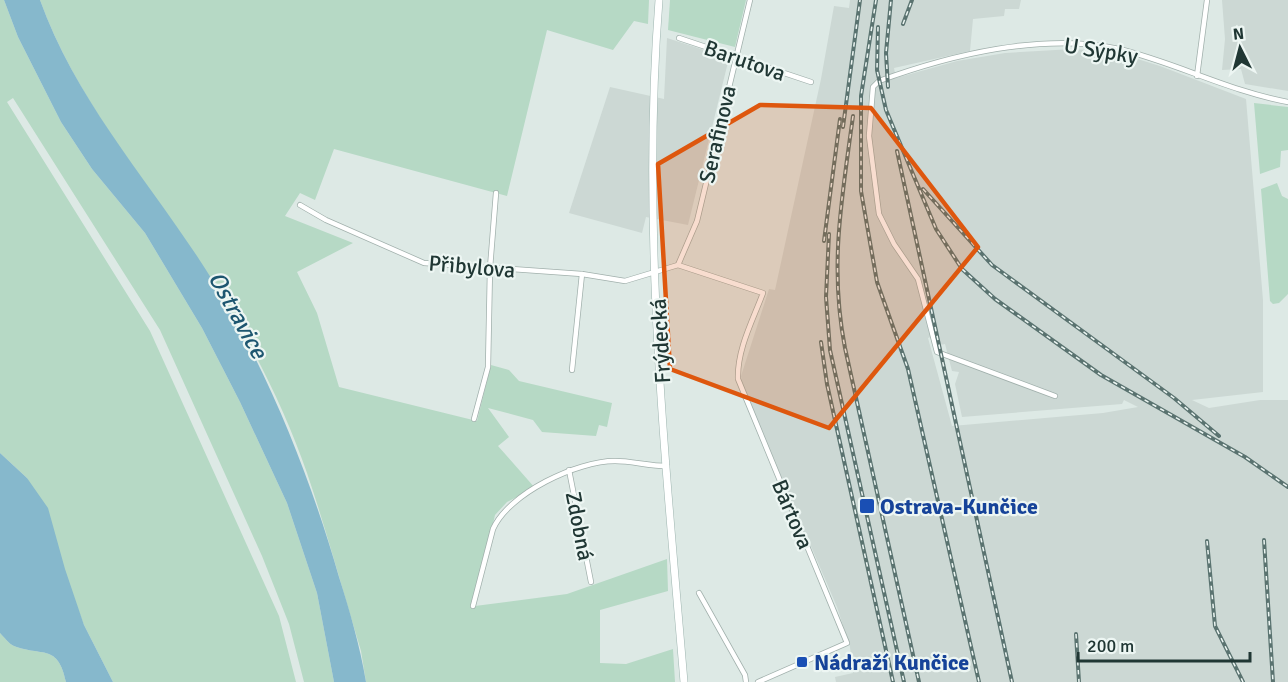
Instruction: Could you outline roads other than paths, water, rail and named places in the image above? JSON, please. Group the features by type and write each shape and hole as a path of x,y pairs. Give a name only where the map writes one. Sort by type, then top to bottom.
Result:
{"main road":[{"name":"Frýdecká","path":"659,0 652,117 656,272 667,466 684,682"}],"street":[{"name":"Serafinova","path":"678,265 697,221 750,0"},
{"path":"1197,76 1207,0"},
{"name":"Barutova","path":"679,38 812,82"},
{"name":"U Sýpky","path":"1055,396 937,352 918,279 894,244 879,214 869,136 870,100 875,83 929,64 1019,46 1070,42 1119,49 1251,95 1288,102"},
{"path":"474,419 488,367 490,268 496,193"},
{"name":"Přibylova","path":"300,205 326,220 416,261 582,274 625,281 678,265"},
{"name":"Bártova","path":"678,265 763,293 747,334 738,368 738,379 847,643 758,682"},
{"path":"572,370 582,274"},
{"path":"473,606 498,517 516,501 569,470 587,464 617,461 646,466 667,466"},
{"name":"Zdobná","path":"569,470 591,582"},
{"path":"699,593 745,675 746,682"}],"water":[{"path":"4,0 40,0 56,39 96,111 190,246 233,316 270,388 315,500 351,616 366,682 334,682 317,593 287,503 240,402 202,328 145,233 92,169 61,122 18,37"},
{"path":"0,453 27,478 48,508 84,625 113,682 66,682 63,670 53,656 14,646 0,633"}],"railway":[{"path":"843,127 860,0"},
{"path":"876,0 861,96 861,191 877,282 908,369 979,682"},
{"path":"888,87 886,53 891,0"},
{"path":"903,24 912,0"},
{"path":"878,27 877,70 886,110 936,229 962,269 995,299 1101,375 1245,457 1288,487"},
{"path":"853,116 839,232 840,318 919,682"},
{"path":"824,241 840,119"},
{"path":"897,151 1012,682"},
{"path":"923,189 992,265 1174,398 1219,436"},
{"path":"829,234 826,297 830,350 904,682"},
{"path":"821,342 827,384 893,682"},
{"path":"1264,540 1273,682"},
{"path":"1207,541 1215,626 1243,682"},
{"path":"1076,634 1079,682"}],"place":[{"name":"Ostrava-Kunčice","path":"867,506"},
{"name":"Nádraží Kunčice","path":"802,662"}],"water label":[{"name":"Ostravice","path":"238,315"}]}
